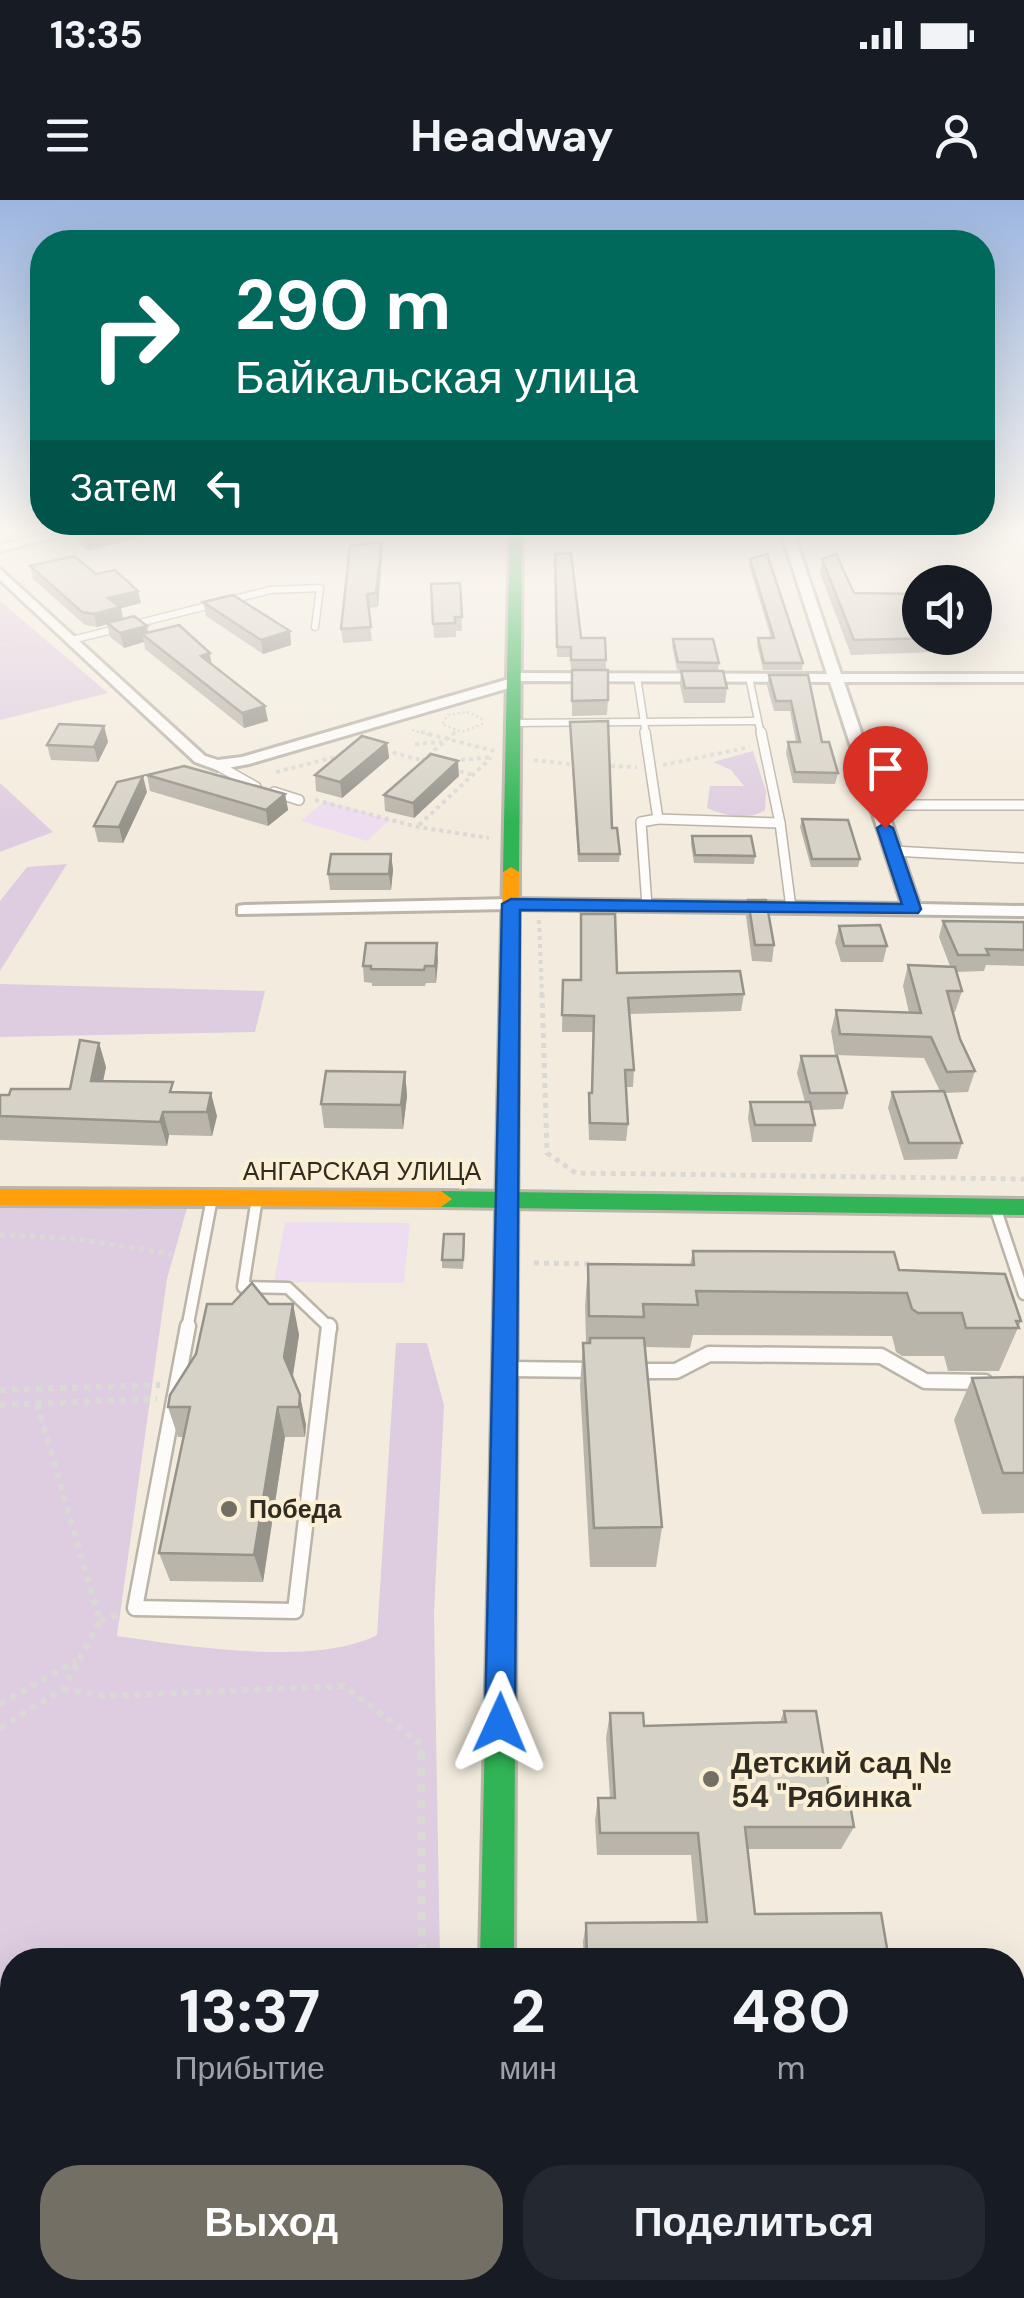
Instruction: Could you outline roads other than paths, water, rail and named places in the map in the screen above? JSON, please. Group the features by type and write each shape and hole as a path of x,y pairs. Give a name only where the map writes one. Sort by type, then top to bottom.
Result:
{"street":[{"path":"58,627 200,759 217,765 244,761 514,679 1024,678"},
{"path":"497,1948 512,840 501,755 514,722 515,627"},
{"path":"819,627 912,909"},
{"path":"244,910 511,904 1024,911"},
{"name":"АНГАРСКАЯ УЛИЦА","path":"0,1197 506,1199 1024,1208"}],"lane":[{"path":"72,640 124,627"},
{"path":"637,677 658,820"},
{"path":"749,678 780,823 791,908"},
{"path":"514,722 756,722"},
{"path":"217,765 244,783 299,800"},
{"path":"878,805 1024,805"},
{"path":"647,906 641,822 780,823"},
{"path":"893,851 1024,858"},
{"path":"212,1198 135,1608 295,1611 331,1328 288,1288 243,1286 257,1198"},
{"path":"995,1207 1024,1294"},
{"path":"625,1370 676,1371 709,1354 881,1356 925,1381 1004,1382"},
{"path":"505,1368 608,1370"}],"place":[{"name":"Победа","path":"229,1509"},
{"name":"Детский сад № 54 \"Рябинка\"","path":"711,1779"}]}
